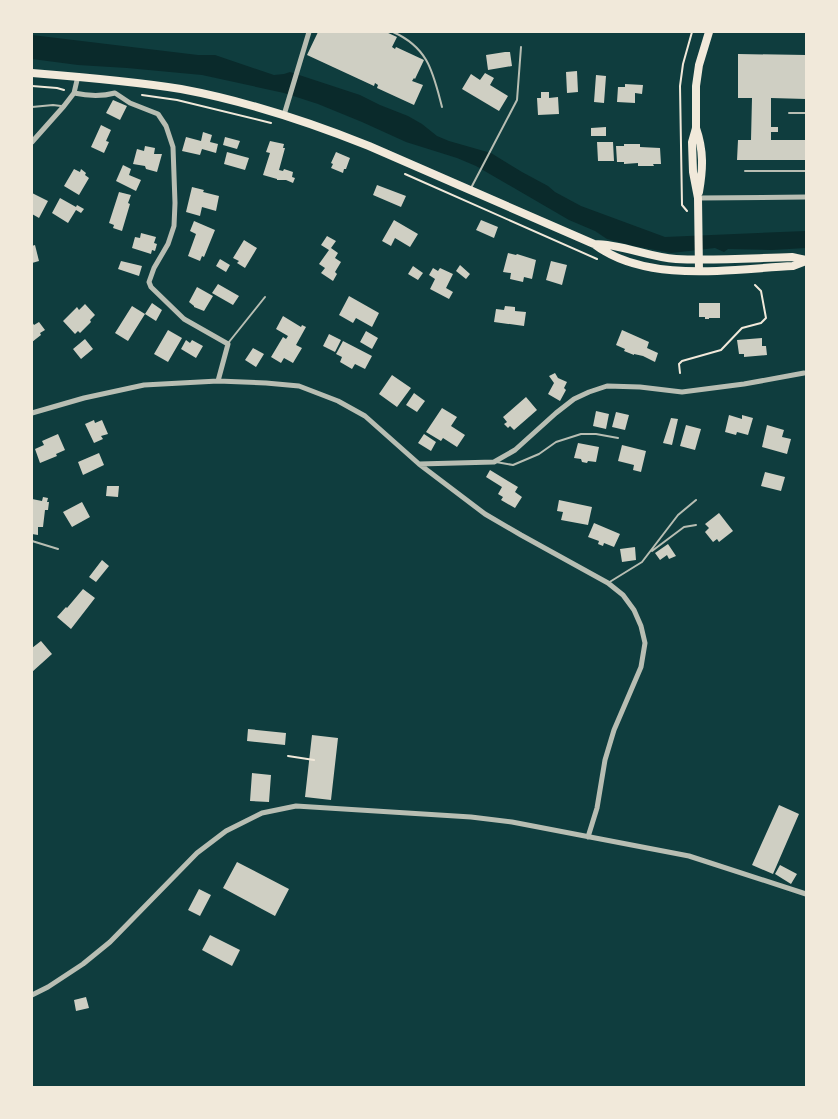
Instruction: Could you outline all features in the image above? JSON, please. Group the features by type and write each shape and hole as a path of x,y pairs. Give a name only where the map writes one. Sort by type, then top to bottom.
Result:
{"main road":[{"path":"699,271 698,198 692,163 692,142 696,128 697,75 709,32"},
{"path":"32,73 132,82 182,90 284,116 334,132 594,244 605,253 639,264 674,270 699,271 793,266 807,260"},
{"path":"594,244 608,244 676,259 699,255 792,257 807,260"}],"street":[{"path":"284,116 309,32"},
{"path":"32,142 74,93 78,76"},
{"path":"74,93 92,97 115,93 130,103 158,114 166,126 173,147 174,226 168,244 149,282 151,287 184,319 228,344 218,381"},
{"path":"698,198 807,197"},
{"path":"419,464 494,462 515,450 574,399 607,386 682,392 804,373"},
{"path":"32,413 84,398 144,385 218,381 298,386 338,400 365,416 419,464 485,514 608,583 623,595 634,610 645,643 641,667 614,730 605,760 597,808 588,837"},
{"path":"32,995 83,964 110,942 197,853 226,831 262,813 296,806 459,816 512,822 689,856 807,894"}],"lane":[{"path":"393,32 414,45 427,60 434,75 442,107"},
{"path":"470,190 517,100 521,47"},
{"path":"32,107 64,106"},
{"path":"789,113 807,113"},
{"path":"745,171 807,171"},
{"path":"228,344 265,297"},
{"path":"494,462 513,465 539,454 556,442 581,434 618,438"},
{"path":"608,583 642,562 678,514 696,500"},
{"path":"650,552 684,527 696,525"},
{"path":"32,541 58,549"}],"path":[{"path":"692,32 683,64 680,86 682,205 698,226"},
{"path":"32,86 57,88 74,93"},
{"path":"680,373 679,364 682,361 721,350 742,328 761,323 766,318 761,291 755,285"},
{"path":"288,756 314,760"}],"water":[{"path":"32,35 198,55 215,55 274,75 290,72 360,95 408,116 437,136 491,153 581,206 665,237 806,231 806,248 728,249 724,252 715,248 671,253 607,239 569,220 476,166 406,142 318,104 284,93 202,75 32,59"}],"building":[{"path":"318,32 386,32 397,37 392,47 424,60 412,81 423,85 414,105 377,88 378,85 375,83 374,86 307,55"},
{"path":"510,52 512,66 488,70 486,55"},
{"path":"738,54 806,55 806,99 771,98 771,127 778,127 778,132 771,132 771,140 806,140 806,160 737,160 738,140 751,140 752,98 738,98"},
{"path":"577,71 578,92 567,93 566,72"},
{"path":"485,73 494,78 490,85 508,96 499,111 462,89 471,74 480,80"},
{"path":"596,75 606,76 604,103 594,102"},
{"path":"625,84 643,85 642,94 635,93 635,103 617,102 618,87 625,87"},
{"path":"541,92 549,92 549,98 558,97 559,114 538,115 537,98 541,98"},
{"path":"113,100 127,106 120,120 106,113"},
{"path":"101,125 111,130 104,153 91,147"},
{"path":"606,127 606,136 591,136 591,128"},
{"path":"203,132 212,135 210,142 218,144 216,153 202,149 200,155 182,151 186,137 201,141"},
{"path":"225,137 240,141 237,149 223,145"},
{"path":"270,141 284,144 279,170 293,172 292,177 295,178 293,183 263,175 270,153 266,152"},
{"path":"597,142 613,142 614,161 598,161"},
{"path":"624,144 660,148 661,164 638,166 638,163 617,162 616,146 624,146"},
{"path":"145,146 155,148 154,154 162,154 157,172 146,169 145,166 133,164 137,149 144,151"},
{"path":"227,152 249,158 245,170 224,164"},
{"path":"336,152 350,158 343,173 331,168"},
{"path":"123,165 131,169 129,175 141,180 136,191 116,181"},
{"path":"74,169 80,172 81,169 89,178 79,195 64,186"},
{"path":"377,185 406,196 401,207 373,195"},
{"path":"192,187 219,196 216,211 202,207 200,216 186,212"},
{"path":"119,192 131,195 122,231 113,228 114,225 109,223"},
{"path":"32,193 48,201 39,218 32,214"},
{"path":"60,198 84,209 81,213 76,210 68,223 52,213"},
{"path":"394,220 418,234 410,247 395,238 391,246 382,241"},
{"path":"481,220 498,227 494,238 476,230"},
{"path":"194,221 215,230 204,257 202,256 200,261 188,256 196,234 190,231"},
{"path":"141,233 156,237 155,251 152,250 151,254 132,248 135,237 140,238"},
{"path":"327,236 336,241 331,248 338,253 335,258 341,262 333,281 321,273 325,268 319,264 329,250 321,245"},
{"path":"244,240 257,248 245,268 233,258"},
{"path":"35,245 39,261 32,263 32,246"},
{"path":"508,253 536,260 532,279 524,277 523,282 510,279 511,273 503,272"},
{"path":"220,259 230,265 226,272 216,266"},
{"path":"121,261 142,266 139,276 118,269"},
{"path":"551,261 567,265 562,285 546,280"},
{"path":"460,265 470,274 466,279 456,271"},
{"path":"413,266 423,273 418,280 408,274"},
{"path":"433,268 438,271 440,268 453,274 446,288 453,292 449,299 430,289 435,279 429,275"},
{"path":"218,284 239,296 233,305 212,293"},
{"path":"197,287 213,296 204,311 189,302"},
{"path":"349,296 379,313 372,327 356,318 353,323 339,315"},
{"path":"152,303 162,310 156,321 145,314"},
{"path":"699,303 720,303 720,318 699,317"},
{"path":"85,304 95,315 80,333 78,331 75,334 63,321 77,307 79,310"},
{"path":"132,306 145,314 128,341 115,333"},
{"path":"505,306 515,307 515,311 526,312 524,326 494,322 496,309 504,310"},
{"path":"283,316 301,327 302,325 306,327 296,345 302,348 293,363 284,358 281,363 271,357 283,337 286,339 288,336 276,329"},
{"path":"32,322 34,325 39,322 45,330 32,342"},
{"path":"168,330 182,338 168,362 154,354"},
{"path":"622,330 649,342 647,348 658,353 655,362 624,351 625,349 616,345"},
{"path":"366,331 378,338 372,349 360,342"},
{"path":"329,334 341,340 335,352 323,346"},
{"path":"762,338 762,346 766,346 767,355 744,357 744,354 739,354 737,340"},
{"path":"85,339 93,349 81,359 73,349"},
{"path":"186,340 190,343 192,340 203,346 196,358 181,349"},
{"path":"343,341 372,356 365,369 355,364 352,369 340,362 342,357 336,354"},
{"path":"253,348 264,354 256,367 245,360"},
{"path":"555,373 558,378 567,382 564,388 566,390 560,401 548,394 554,383 549,376"},
{"path":"392,375 411,388 397,407 379,394"},
{"path":"414,393 425,401 417,412 406,405"},
{"path":"526,397 537,410 514,430 510,426 508,428 504,424 507,422 503,417"},
{"path":"442,408 457,417 451,426 465,435 457,447 443,438 441,441 426,432"},
{"path":"596,411 609,414 606,429 593,426"},
{"path":"616,412 629,415 625,430 612,427"},
{"path":"729,415 742,419 742,415 753,418 748,435 725,432"},
{"path":"671,418 678,419 672,445 663,443"},
{"path":"94,420 95,423 102,420 108,434 101,436 103,439 94,443 85,424"},
{"path":"686,425 701,429 695,450 680,446"},
{"path":"767,425 784,430 782,437 791,439 787,454 762,447"},
{"path":"58,434 65,450 40,463 35,449 44,445 42,441"},
{"path":"424,434 436,442 431,451 418,443"},
{"path":"578,443 599,447 596,462 588,461 587,463 574,458"},
{"path":"622,445 646,451 641,472 633,470 634,465 618,461"},
{"path":"99,453 104,465 83,475 78,462"},
{"path":"490,470 518,487 515,492 522,497 515,508 501,500 503,497 498,494 502,487 486,477"},
{"path":"765,472 785,477 781,491 761,486"},
{"path":"107,486 119,486 118,497 106,496"},
{"path":"43,497 48,498 47,502 49,502 48,510 45,510 43,527 38,527 38,535 32,534 32,499 42,501"},
{"path":"559,500 592,507 588,525 561,520 563,512 557,511"},
{"path":"82,502 90,517 72,527 63,512"},
{"path":"719,513 733,531 719,542 717,539 713,542 705,532 709,528 705,524"},
{"path":"594,523 620,534 614,547 604,543 603,546 598,544 599,541 588,537"},
{"path":"668,544 676,556 669,559 667,555 660,560 655,553"},
{"path":"635,547 636,560 622,562 620,549"},
{"path":"102,560 109,566 96,582 89,577"},
{"path":"83,589 95,598 71,629 57,617"},
{"path":"41,641 52,654 32,672 32,648"},
{"path":"248,729 286,733 285,745 247,741"},
{"path":"312,735 338,738 331,800 305,797"},
{"path":"252,773 271,775 269,802 250,801"},
{"path":"779,805 799,814 773,874 752,865"},
{"path":"237,862 289,889 275,916 223,888"},
{"path":"780,865 797,874 791,884 775,874"},
{"path":"199,889 211,895 200,916 188,910"},
{"path":"210,935 240,950 232,966 202,950"},
{"path":"86,997 89,1008 76,1011 74,1000"}]}
